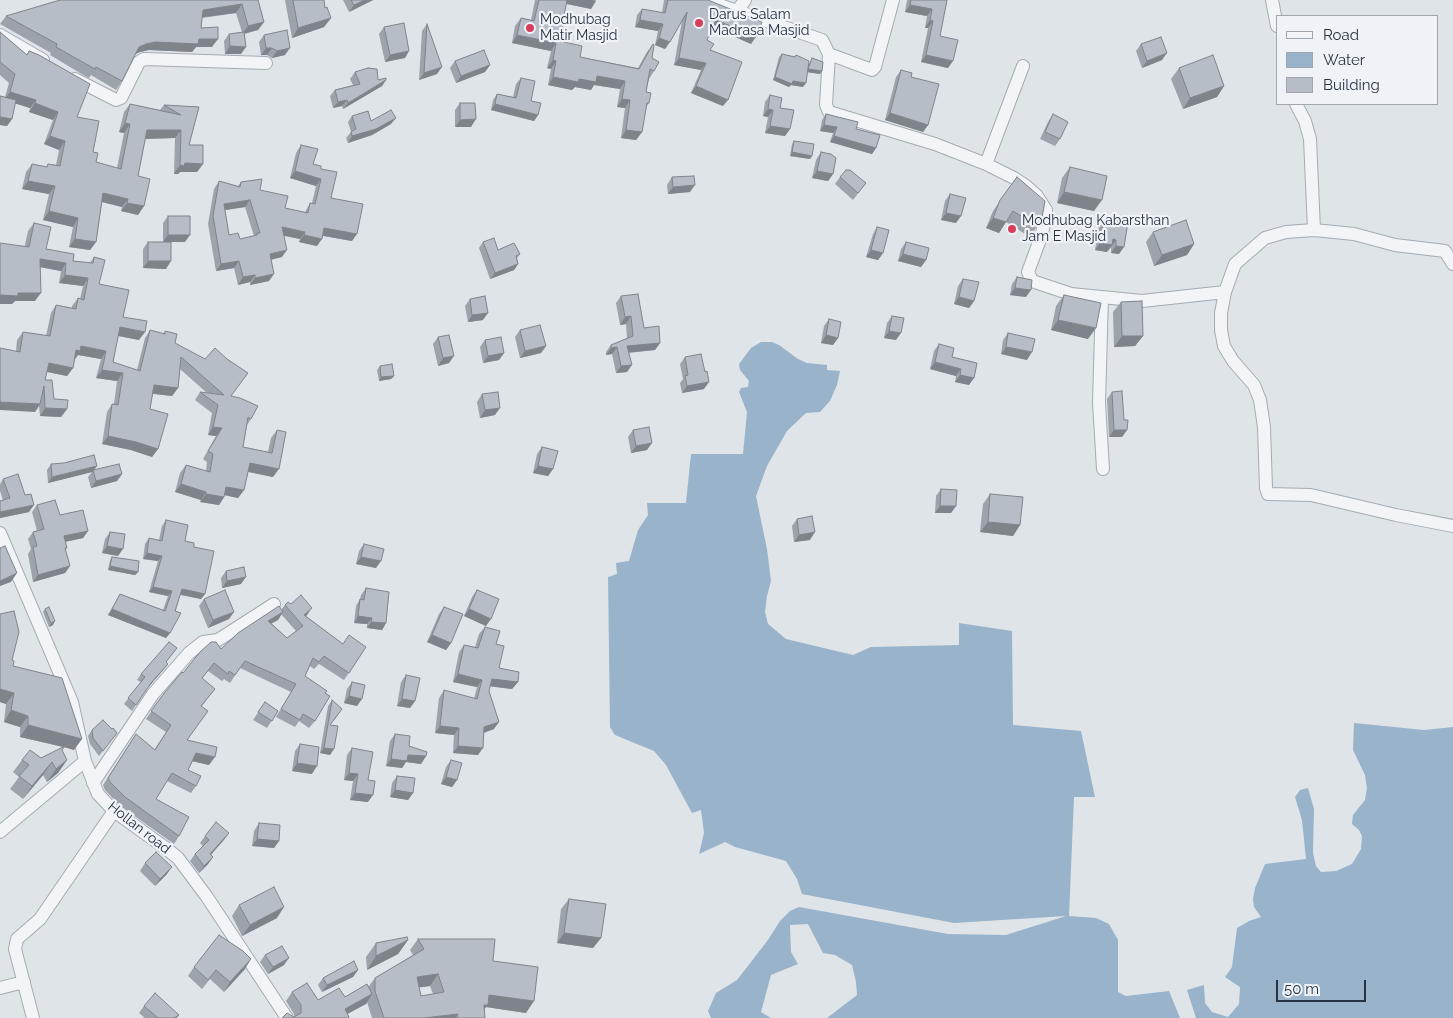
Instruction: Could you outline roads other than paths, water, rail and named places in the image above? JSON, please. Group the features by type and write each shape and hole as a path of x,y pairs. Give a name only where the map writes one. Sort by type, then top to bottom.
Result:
{"street":[{"path":"705,0 742,5 822,40 829,54 826,105 829,112 935,144 986,164 1026,186 1037,196 1046,210 1042,234 1028,272 1032,281 1071,294 1142,301 1225,292"},
{"path":"829,54 872,70 875,67 893,0"},
{"path":"1272,0 1276,21"},
{"path":"0,35 51,65"},
{"path":"68,75 116,100 121,98 139,62 144,59 266,63"},
{"path":"986,164 1023,66"},
{"path":"1297,105 1305,121 1310,139 1314,230"},
{"path":"1453,264 1449,251 1395,245 1354,234 1314,230 1286,232 1265,238 1234,264 1225,292 1221,313 1221,330 1224,346 1233,361 1254,385 1260,400 1264,428 1266,488 1268,494 1310,495 1453,526"},
{"path":"1102,297 1099,403 1103,469"},
{"name":"Hollan road","path":"0,532 72,702 85,761 98,794 114,812 178,858 212,904 280,1015"},
{"path":"93,783 153,694 189,653 203,642 218,640 274,604"},
{"path":"0,832 85,761"},
{"path":"34,1018 15,950 17,939 40,919 114,812"},
{"path":"0,988 24,982"}],"water":[{"path":"761,342 772,342 779,345 798,359 807,363 827,365 827,370 840,371 837,385 830,401 820,412 806,413 787,431 767,466 756,496 767,549 771,581 765,612 768,624 786,639 853,655 871,647 959,645 959,623 1012,631 1013,725 1081,731 1095,797 1074,797 1069,916 1096,918 1109,924 1118,940 1118,992 1126,996 1169,991 1180,1018 827,1018 857,995 856,982 852,965 835,955 823,953 808,924 790,925 791,952 798,964 771,975 761,1012 771,1018 711,1018 708,1011 716,993 737,980 780,921 790,911 799,907 948,934 1006,935 1066,916 954,923 802,894 797,879 786,861 735,847 725,842 699,854 704,833 701,810 692,813 666,765 654,751 615,735 610,727 608,577 617,574 616,563 629,561 638,530 648,515 647,503 686,503 691,454 743,454 747,412 739,392 741,388 748,387 749,381 740,370 739,364 751,348"},
{"path":"1354,723 1424,730 1453,727 1453,1018 1196,1018 1187,990 1204,985 1205,1003 1212,1012 1228,1017 1239,1004 1240,987 1225,977 1232,967 1237,928 1261,917 1254,907 1253,899 1255,888 1265,864 1306,859 1302,820 1295,797 1300,790 1308,788 1314,809 1313,853 1316,866 1321,872 1336,871 1352,864 1361,849 1362,836 1359,830 1352,824 1353,815 1365,800 1367,788 1365,775 1353,750"}],"place":[{"name":"Darus Salam Madrasa Masjid","path":"699,23"},
{"name":"Modhubag Matir Masjid","path":"530,28"},
{"name":"Modhubag Kabarsthan Jam E Masjid","path":"1012,229"}]}
